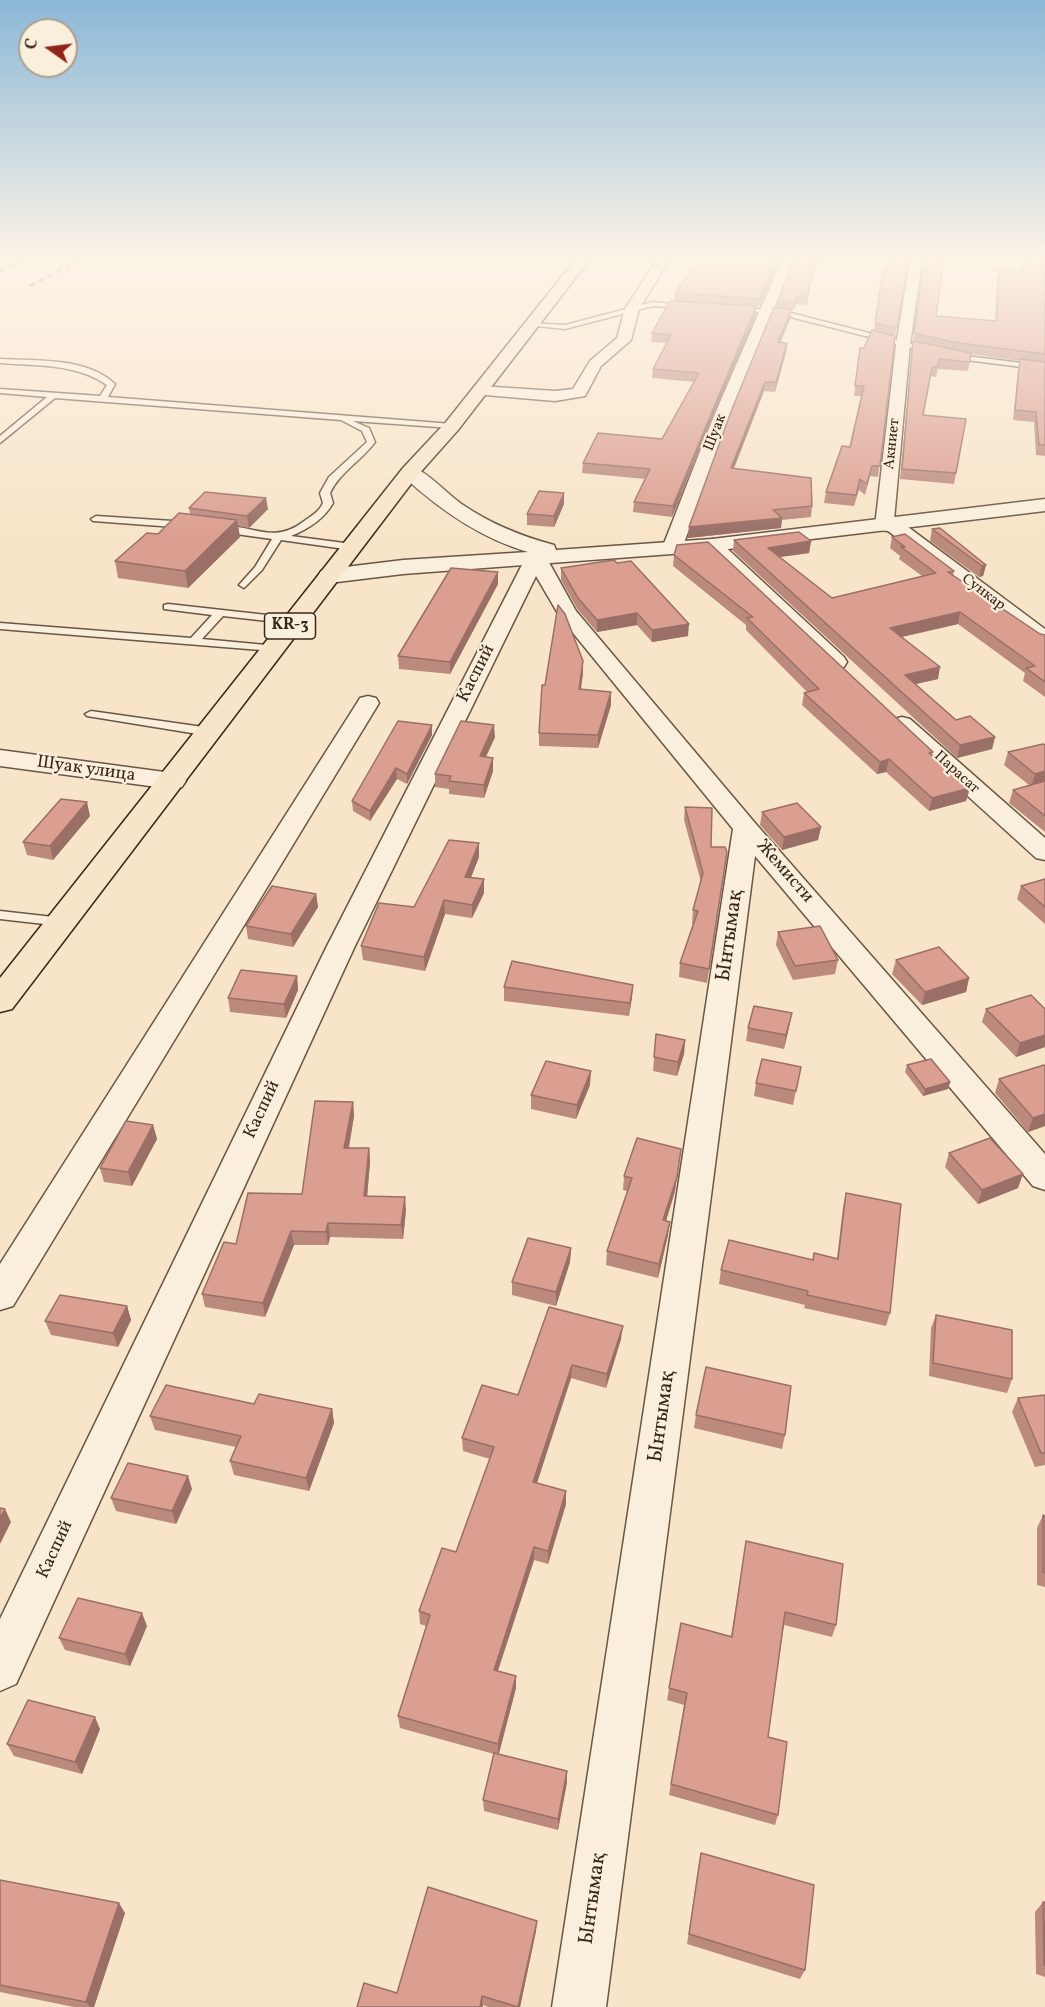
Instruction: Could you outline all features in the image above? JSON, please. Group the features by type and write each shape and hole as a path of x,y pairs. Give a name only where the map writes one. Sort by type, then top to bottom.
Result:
{"main road":[{"name":"KR-3","path":"0,1001 351,547 410,472 452,426 513,349"}],"street":[{"path":"480,391 555,396 579,393 595,364 614,349"},
{"name":"Шуак","path":"673,546 721,418 750,349"},
{"name":"Акниет","path":"888,525 903,349"},
{"path":"410,472 436,498 512,542 568,555"},
{"path":"329,576 403,567 712,545 1045,504"},
{"name":"Сункар","path":"888,525 1045,639"},
{"path":"712,545 851,676"},
{"name":"Жемисти","path":"536,557 567,613 746,828 1045,1176"},
{"name":"Каспий","path":"0,1668 340,948 536,557"},
{"path":"0,1294 368,702"},
{"name":"Парасат","path":"886,710 1045,852"},
{"name":"Шуак улица","path":"0,758 172,781"},
{"name":"Ынтымақ","path":"579,2007 746,828"}],"lane":[{"path":"919,349 951,356 1045,368"},
{"path":"0,361 73,368 101,375 111,384 103,398"},
{"path":"0,391 452,426"},
{"path":"0,440 56,394"},
{"path":"244,585 259,568 277,538 300,529 323,512 328,503 325,493 332,479 371,442 366,430 339,417"},
{"path":"96,519 196,526"},
{"path":"208,528 351,547"},
{"path":"168,607 294,621"},
{"path":"195,640 220,613"},
{"path":"0,626 273,648"},
{"path":"91,714 210,732"},
{"path":"0,915 62,922"}],"building":[{"path":"664,349 738,349 673,506 634,502 650,469 583,463 598,433 662,439 699,373 653,369"},
{"path":"757,349 785,349 776,382 765,382 731,468 811,478 812,506 773,510 782,518 689,527"},
{"path":"860,349 894,349 880,466 872,466 867,484 860,479 856,495 826,492 842,446 850,447 864,386 855,386"},
{"path":"912,349 950,349 971,353 970,362 939,359 938,367 932,367 923,415 966,419 956,473 902,469"},
{"path":"1004,349 1045,349 1045,354"},
{"path":"1020,359 1045,362 1045,445 1039,445 1036,412 1015,410"},
{"path":"539,491 564,493 554,516 527,514"},
{"path":"205,492 266,498 247,516 189,508"},
{"path":"179,513 237,520 185,571 115,561 147,533 158,534"},
{"path":"940,528 986,565 982,566 932,529"},
{"path":"799,532 811,541 768,548 832,598 936,573 901,547 905,547 892,537 905,534 954,571 948,572 1040,634 1045,635 1045,682 1026,668 1035,666 960,612 890,628 940,667 905,675 956,720 970,716 995,737 960,745 734,540"},
{"path":"708,542 933,752 929,753 970,788 932,798 889,759 880,762 804,693 819,689 747,618 753,617 674,555 677,545"},
{"path":"614,560 617,563 631,561 689,624 652,630 637,613 597,620 578,598 561,568"},
{"path":"451,568 498,572 450,662 398,656"},
{"path":"558,605 565,614 583,661 579,689 611,692 598,735 539,733 542,685 545,685"},
{"path":"398,721 432,725 407,774 396,768 370,811 352,801"},
{"path":"461,721 494,725 480,756 493,758 484,785 449,781 451,776 435,774"},
{"path":"1045,745 1045,771 1035,774 1008,752"},
{"path":"1045,781 1045,816 1013,790"},
{"path":"61,799 87,802 50,846 23,842"},
{"path":"797,803 821,827 784,837 762,812"},
{"path":"685,807 712,808 711,847 725,847 727,852 709,969 680,963 698,911 693,910 703,873"},
{"path":"449,840 479,843 465,877 484,879 472,905 444,900 424,957 361,946 379,903 414,907"},
{"path":"1045,879 1045,907 1021,886"},
{"path":"272,886 316,894 291,934 246,926"},
{"path":"820,926 838,960 795,966 778,932"},
{"path":"939,947 969,978 925,992 896,960"},
{"path":"512,961 633,985 630,1003 504,987"},
{"path":"241,970 297,976 284,1004 228,998"},
{"path":"1031,995 1045,1009 1045,1035 1020,1043 986,1009"},
{"path":"754,1006 792,1013 786,1035 748,1028"},
{"path":"656,1034 685,1040 678,1062 654,1057"},
{"path":"762,1059 801,1067 796,1091 756,1083"},
{"path":"931,1059 950,1082 925,1089 907,1065"},
{"path":"546,1061 591,1071 577,1105 531,1095"},
{"path":"1044,1065 1045,1114 1033,1118 999,1079"},
{"path":"315,1101 353,1102 344,1148 369,1148 364,1196 405,1197 401,1225 328,1223 326,1232 291,1231 263,1303 202,1294 224,1242 236,1244 248,1193 302,1194"},
{"path":"126,1121 153,1125 128,1172 100,1168"},
{"path":"637,1138 681,1149 677,1177 663,1220 670,1222 659,1264 607,1251 632,1178 624,1176"},
{"path":"990,1138 1023,1174 982,1190 949,1153"},
{"path":"846,1193 901,1204 890,1313 807,1295 808,1291 721,1270 729,1240 813,1260 814,1253 838,1259"},
{"path":"528,1238 571,1248 556,1292 512,1282"},
{"path":"60,1295 127,1306 113,1333 45,1321"},
{"path":"549,1307 623,1326 607,1374 572,1365 533,1482 566,1491 548,1551 534,1547 494,1670 516,1676 498,1744 398,1716 430,1615 419,1611 442,1548 456,1552 494,1447 462,1438 482,1385 518,1395"},
{"path":"936,1315 1012,1330 1012,1379 933,1363"},
{"path":"706,1367 791,1386 785,1435 696,1415"},
{"path":"166,1385 254,1404 259,1394 332,1409 306,1478 230,1461 241,1436 150,1416"},
{"path":"1045,1395 1045,1453 1041,1453 1018,1398"},
{"path":"128,1463 188,1476 172,1511 111,1498"},
{"path":"0,1508 5,1509 0,1519"},
{"path":"1043,1515 1045,1516 1045,1573 1043,1572"},
{"path":"746,1541 843,1564 836,1625 785,1612 768,1737 787,1742 778,1815 671,1784 687,1693 669,1688 681,1623 732,1637"},
{"path":"78,1598 142,1613 125,1654 59,1638"},
{"path":"28,1700 95,1717 75,1762 7,1744"},
{"path":"494,1753 567,1771 558,1819 483,1800"},
{"path":"701,1853 814,1885 805,1970 689,1934"},
{"path":"0,1880 119,1903 86,2002 0,1985"},
{"path":"428,1887 537,1921 518,2007 482,1996 480,2007 357,2007 364,1983 397,1993"},
{"path":"1043,1902 1045,1902 1045,1965 1044,1965"}]}
